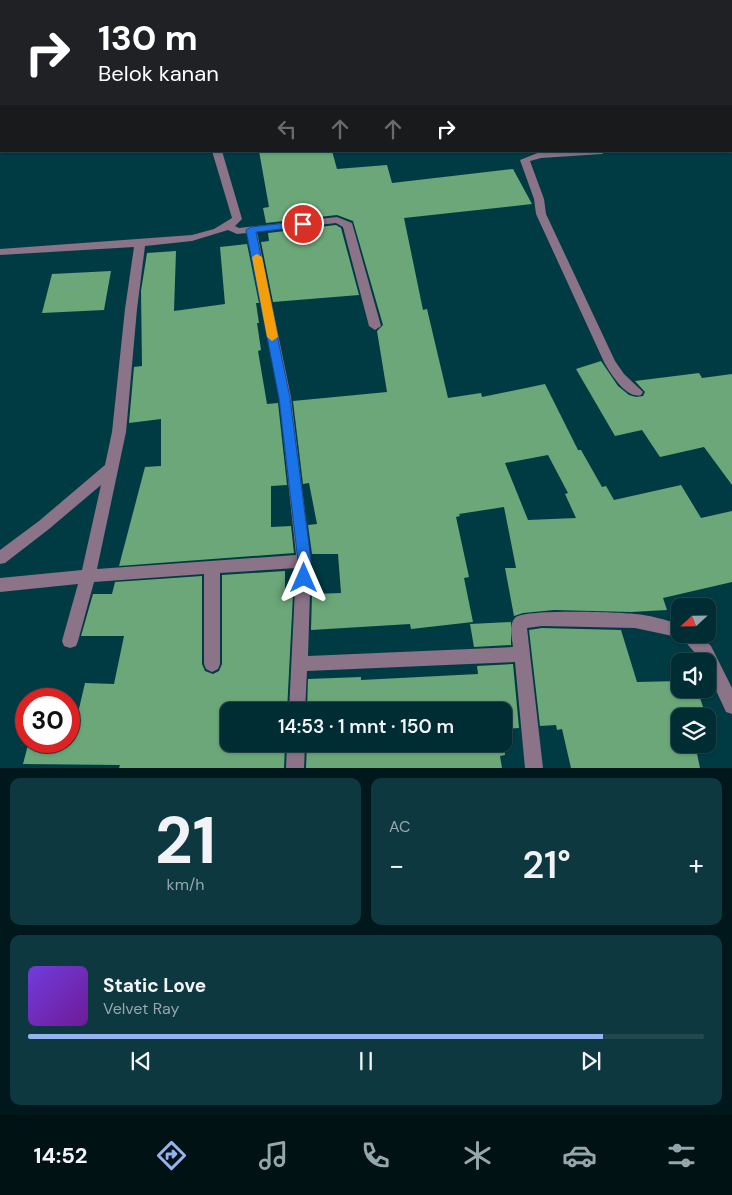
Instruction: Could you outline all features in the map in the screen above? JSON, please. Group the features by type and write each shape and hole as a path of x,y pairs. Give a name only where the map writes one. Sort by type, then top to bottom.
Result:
{"street":[{"path":"0,252 140,243 212,234 230,227 237,220 217,152"},
{"path":"592,152 529,158 525,160 526,168 539,199 541,214 610,362 620,377 637,392"},
{"path":"230,227 237,231 337,220 344,222 348,225 375,326"},
{"path":"251,230 284,398 304,561 298,702"},
{"path":"70,641 88,576 120,432 131,308 140,243"},
{"path":"0,558 44,525 112,467"},
{"path":"0,585 88,576 304,561"},
{"path":"212,567 212,664"},
{"path":"534,768 519,626 526,620 635,621 671,629"},
{"path":"697,643 705,651 732,706"},
{"path":"300,664 522,654"},
{"path":"294,768 295,752"}],"building":[{"path":"259,152 332,152 337,169 387,165 392,183 513,169 532,204 404,218 423,310 427,309 448,398 481,393 482,397 545,384 578,450 581,450 602,487 606,486 614,500 681,485 701,518 732,511 732,582 663,598 667,610 631,612 554,610 523,613 514,616 505,568 516,568 504,507 459,514 460,516 456,517 469,577 464,578 473,622 411,629 410,624 311,630 312,594 341,593 338,554 312,554 308,525 317,524 309,483 303,484 293,401 387,392 377,331 383,325 353,221 337,215 266,223 263,208 269,207","holes":["548,455 568,493 565,494 576,518 528,520 505,463"]},
{"path":"336,225 341,228 359,295 273,302 261,242 269,241 268,233"},
{"path":"247,244 259,303 256,303 261,350 258,351 267,404 278,403 287,485 271,486 271,527 291,526 294,553 119,566 145,467 161,466 161,419 129,423 134,367 142,366 141,291 147,253 176,251 174,311 225,304 220,247"},
{"path":"111,271 104,310 42,313 52,274"},
{"path":"601,361 618,386 629,395 636,397 643,396 645,392 635,381 699,373 702,378 732,374 732,485 704,447 660,457 642,430 615,436 576,369"},
{"path":"285,571 285,594 293,594 287,702 220,702 220,752 285,752 284,768 119,768 120,765 23,764 26,753 80,753 80,704 85,683 114,684 124,636 81,636 93,594 112,594 115,582 202,576 202,664 205,671 213,674 219,671 222,664 222,575"},
{"path":"511,622 511,645 474,647 470,624"},
{"path":"542,628 621,630 637,682 671,681 671,698 700,698 703,708 671,708 671,753 697,753 700,768 571,768 562,729 557,730 556,725 540,726 529,630"},
{"path":"513,664 519,728 512,728 512,702 307,702 308,679 361,677 361,680 478,674 477,666"},
{"path":"307,752 505,752 505,755 500,756 502,768 306,768"}],"slow traffic":[{"path":"257,257 272,337"}],"route":[{"path":"303,224 251,230 284,398 304,561 304,578"}]}
